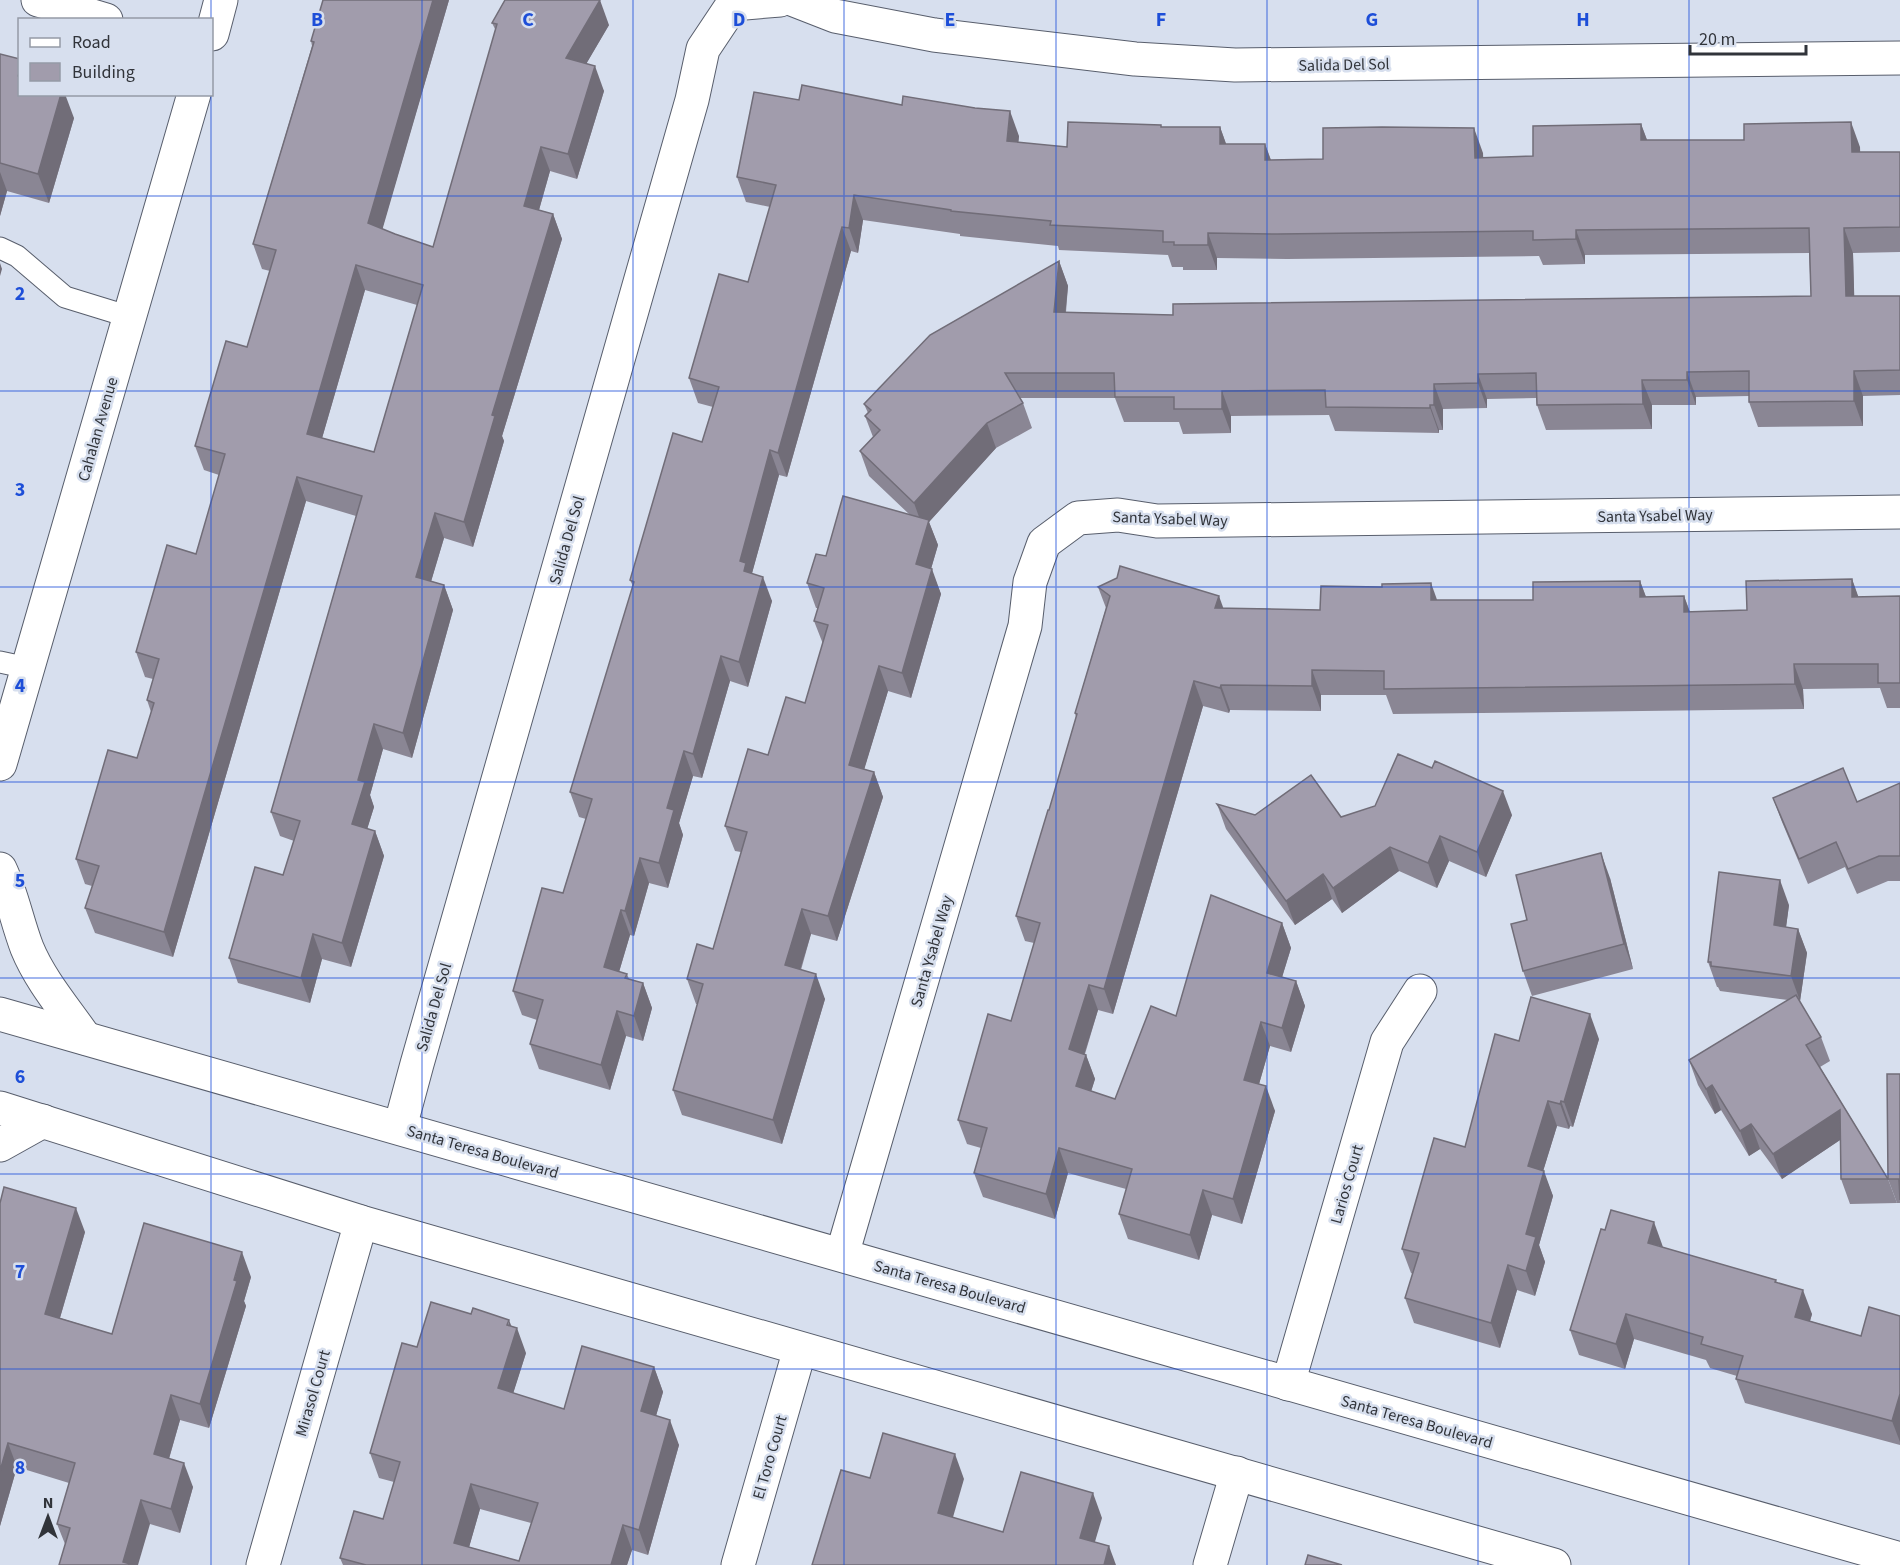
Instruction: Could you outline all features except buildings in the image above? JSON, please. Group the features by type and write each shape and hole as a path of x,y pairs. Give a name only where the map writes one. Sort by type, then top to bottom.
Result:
{"street":[{"path":"38,0 99,18"},
{"path":"213,30 221,0"},
{"name":"Salida Del Sol","path":"400,1127 692,100 703,50 734,4 780,0"},
{"name":"Salida Del Sol","path":"794,0 835,16 934,35 1136,59 1234,65 1900,58"},
{"name":"Cahalan Avenue","path":"0,764 14,665 130,317 193,96"},
{"name":"Santa Ysabel Way","path":"842,1255 1025,626 1030,582 1044,543 1078,518 1118,514 1157,521 1900,512"},
{"path":"0,869 8,886 28,949 44,979 85,1038"},
{"name":"Larios Court","path":"1288,1384 1387,1042 1420,991"},
{"name":"Santa Teresa Boulevard","path":"0,1014 1900,1559"},
{"path":"0,1108 361,1222 1554,1565"},
{"path":"0,1145 43,1121"},
{"name":"Mirasol Court","path":"263,1565 361,1222"},
{"name":"El Toro Court","path":"738,1565 800,1349"},
{"path":"1210,1565 1237,1473"}],"lane":[{"path":"0,248 17,256 65,297 130,317"}]}
